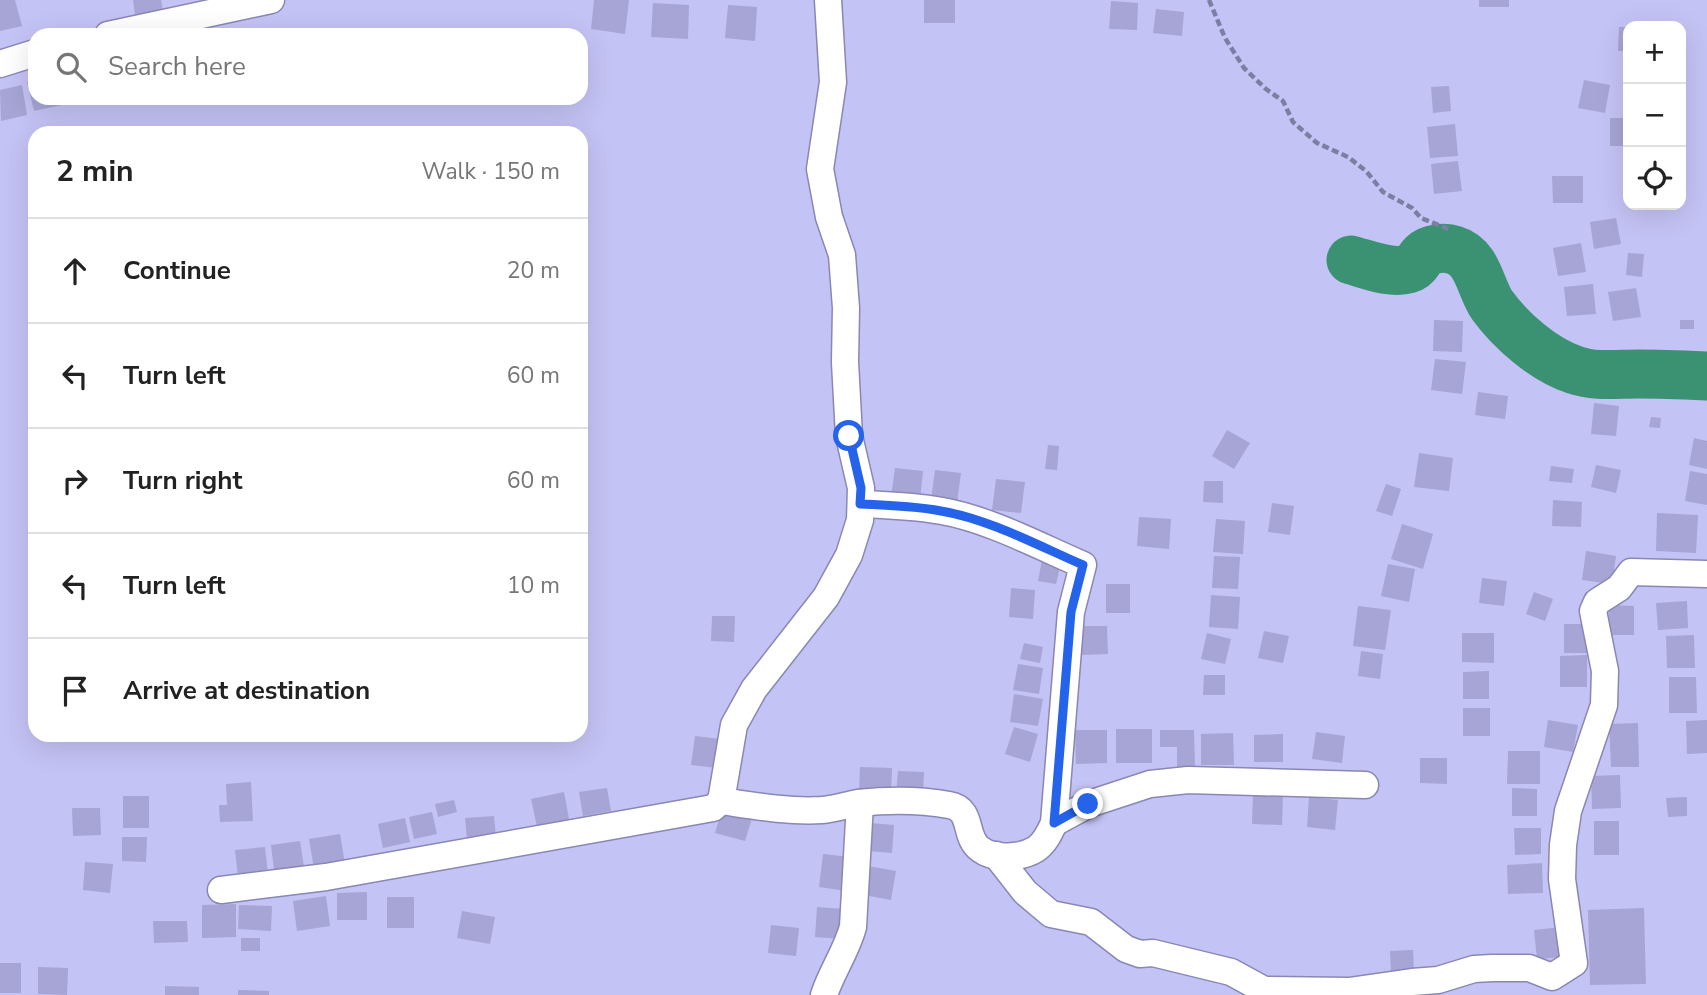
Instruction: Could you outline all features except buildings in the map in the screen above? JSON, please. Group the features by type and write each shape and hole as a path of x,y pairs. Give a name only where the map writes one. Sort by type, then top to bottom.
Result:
{"street":[{"path":"141,28 271,0"},
{"path":"221,890 395,865 713,808 721,801 734,725 754,688 826,597 849,555 860,520 861,488 849,436 842,255 829,217 820,169 833,82 828,0"},
{"path":"0,64 28,54"},
{"path":"721,801 791,811 826,810 860,803 917,802 960,808 966,817 972,841 981,850 996,855 1016,856 1037,849 1048,837 1054,823 1071,612 1083,565 990,526 944,511 860,504"},
{"path":"996,855 1025,892 1051,914 1091,922 1126,949 1140,954 1153,953 1231,972 1265,993 1349,991 1438,980 1492,968 1529,968 1552,977 1574,963 1562,878 1563,845 1568,811 1604,705 1605,671 1593,611 1597,601 1619,588 1631,572 1707,574"},
{"path":"1054,823 1088,804 1150,783 1188,780 1365,785"},
{"path":"824,995 853,927 860,803"}],"path":[{"path":"1209,0 1225,38 1244,68 1283,101 1293,122 1317,143 1348,157 1366,171 1383,192 1412,208 1422,218 1451,230"}],"waterway":[{"path":"1351,260 1380,268 1401,270 1414,266 1430,251 1442,248 1454,250 1468,259 1478,273 1492,305 1509,325 1529,344 1563,365 1598,374 1707,376"}],"route":[{"path":"849,436 861,488 860,504 944,511 990,526 1083,565 1071,612 1054,823 1088,804"}]}
